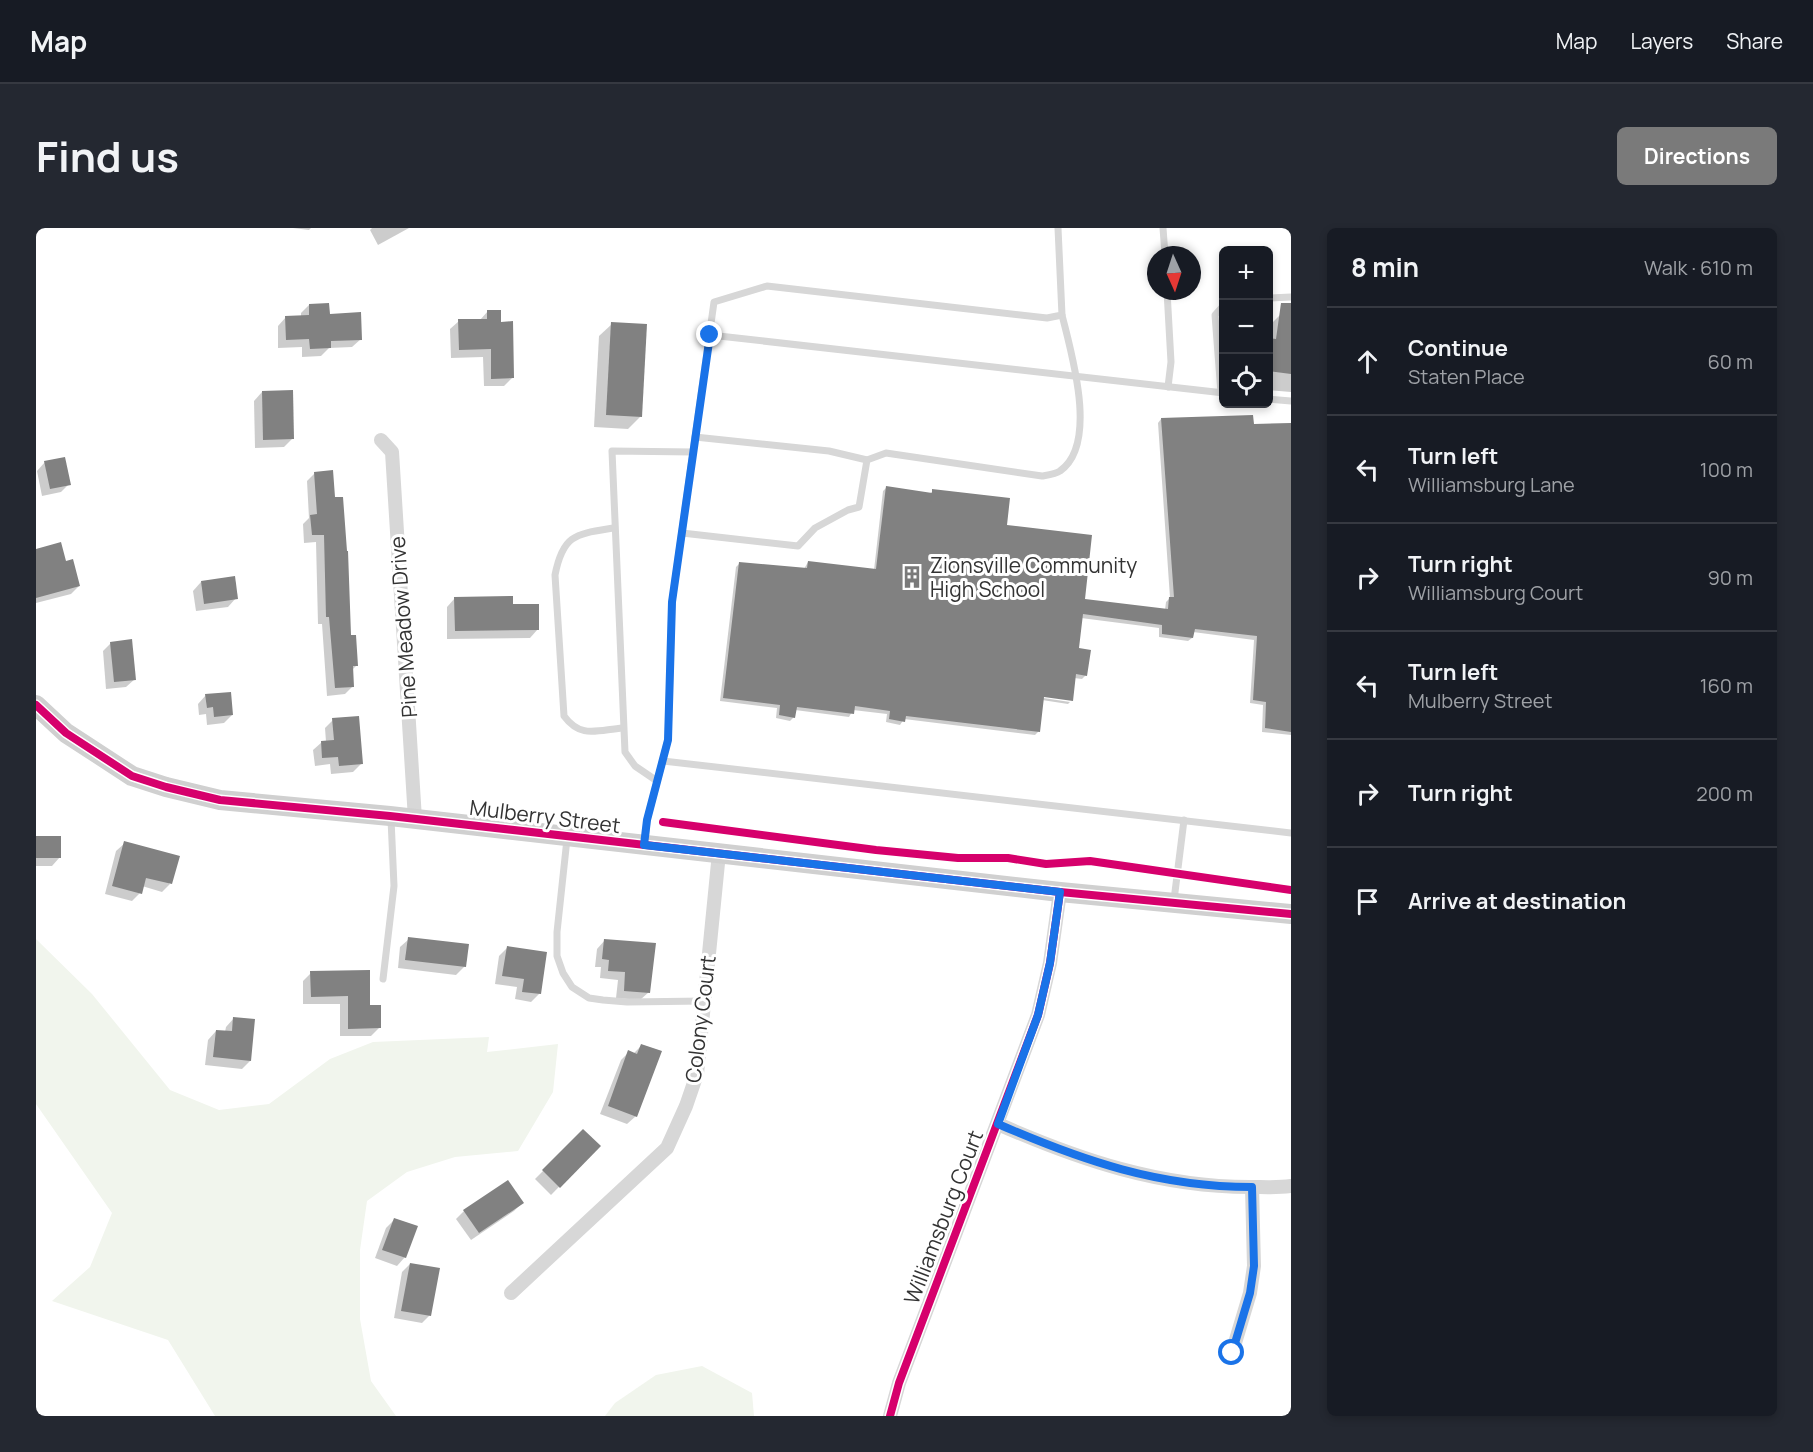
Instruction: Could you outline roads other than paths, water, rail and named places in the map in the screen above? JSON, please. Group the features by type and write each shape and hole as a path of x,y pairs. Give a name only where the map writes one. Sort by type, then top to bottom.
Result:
{"street":[{"name":"Pine Meadow Drive","path":"381,440 392,452 415,819"},
{"name":"Mulberry Street","path":"36,705 66,733 132,776 220,800 390,816 1060,892 1291,914"},
{"name":"Colony Court","path":"511,1293 667,1148 686,1106 697,1074 719,853"},
{"name":"Williamsburg Court","path":"890,1416 899,1383 1038,1015 1050,963 1060,892"},
{"path":"998,1124 1039,1142 1134,1174 1185,1184 1219,1187 1291,1186"},
{"path":"1232,1353 1250,1293 1254,1266 1252,1187"}],"lane":[{"path":"695,437 829,452 867,460 886,453 1042,476 1060,471 1069,461 1077,446 1080,420 1077,378 1062,315 1058,228"},
{"path":"1163,228 1164,246"},
{"path":"644,845 647,820 668,740 672,602 714,302 766,286 1047,318 1062,315"},
{"path":"1273,298 1291,297"},
{"path":"1168,300 1171,362 1168,387"},
{"path":"1219,311 1215,315 1219,360"},
{"path":"710,335 1219,393"},
{"path":"1273,399 1291,401"},
{"path":"657,781 635,765 624,752 612,451 693,452"},
{"path":"682,533 798,546 815,528 848,510 859,507 867,460"},
{"path":"614,528 588,532 569,540 559,555 555,575 556,598 564,716 572,727 582,732 623,728"},
{"path":"663,761 1291,833"},
{"path":"383,979 394,886 390,816"},
{"path":"1174,903 1184,820"},
{"path":"567,836 557,932 557,956 563,973 572,987 589,998 603,1000 704,1001"}],"place":[{"name":"Zionsville Community High School","path":"912,577"}]}
